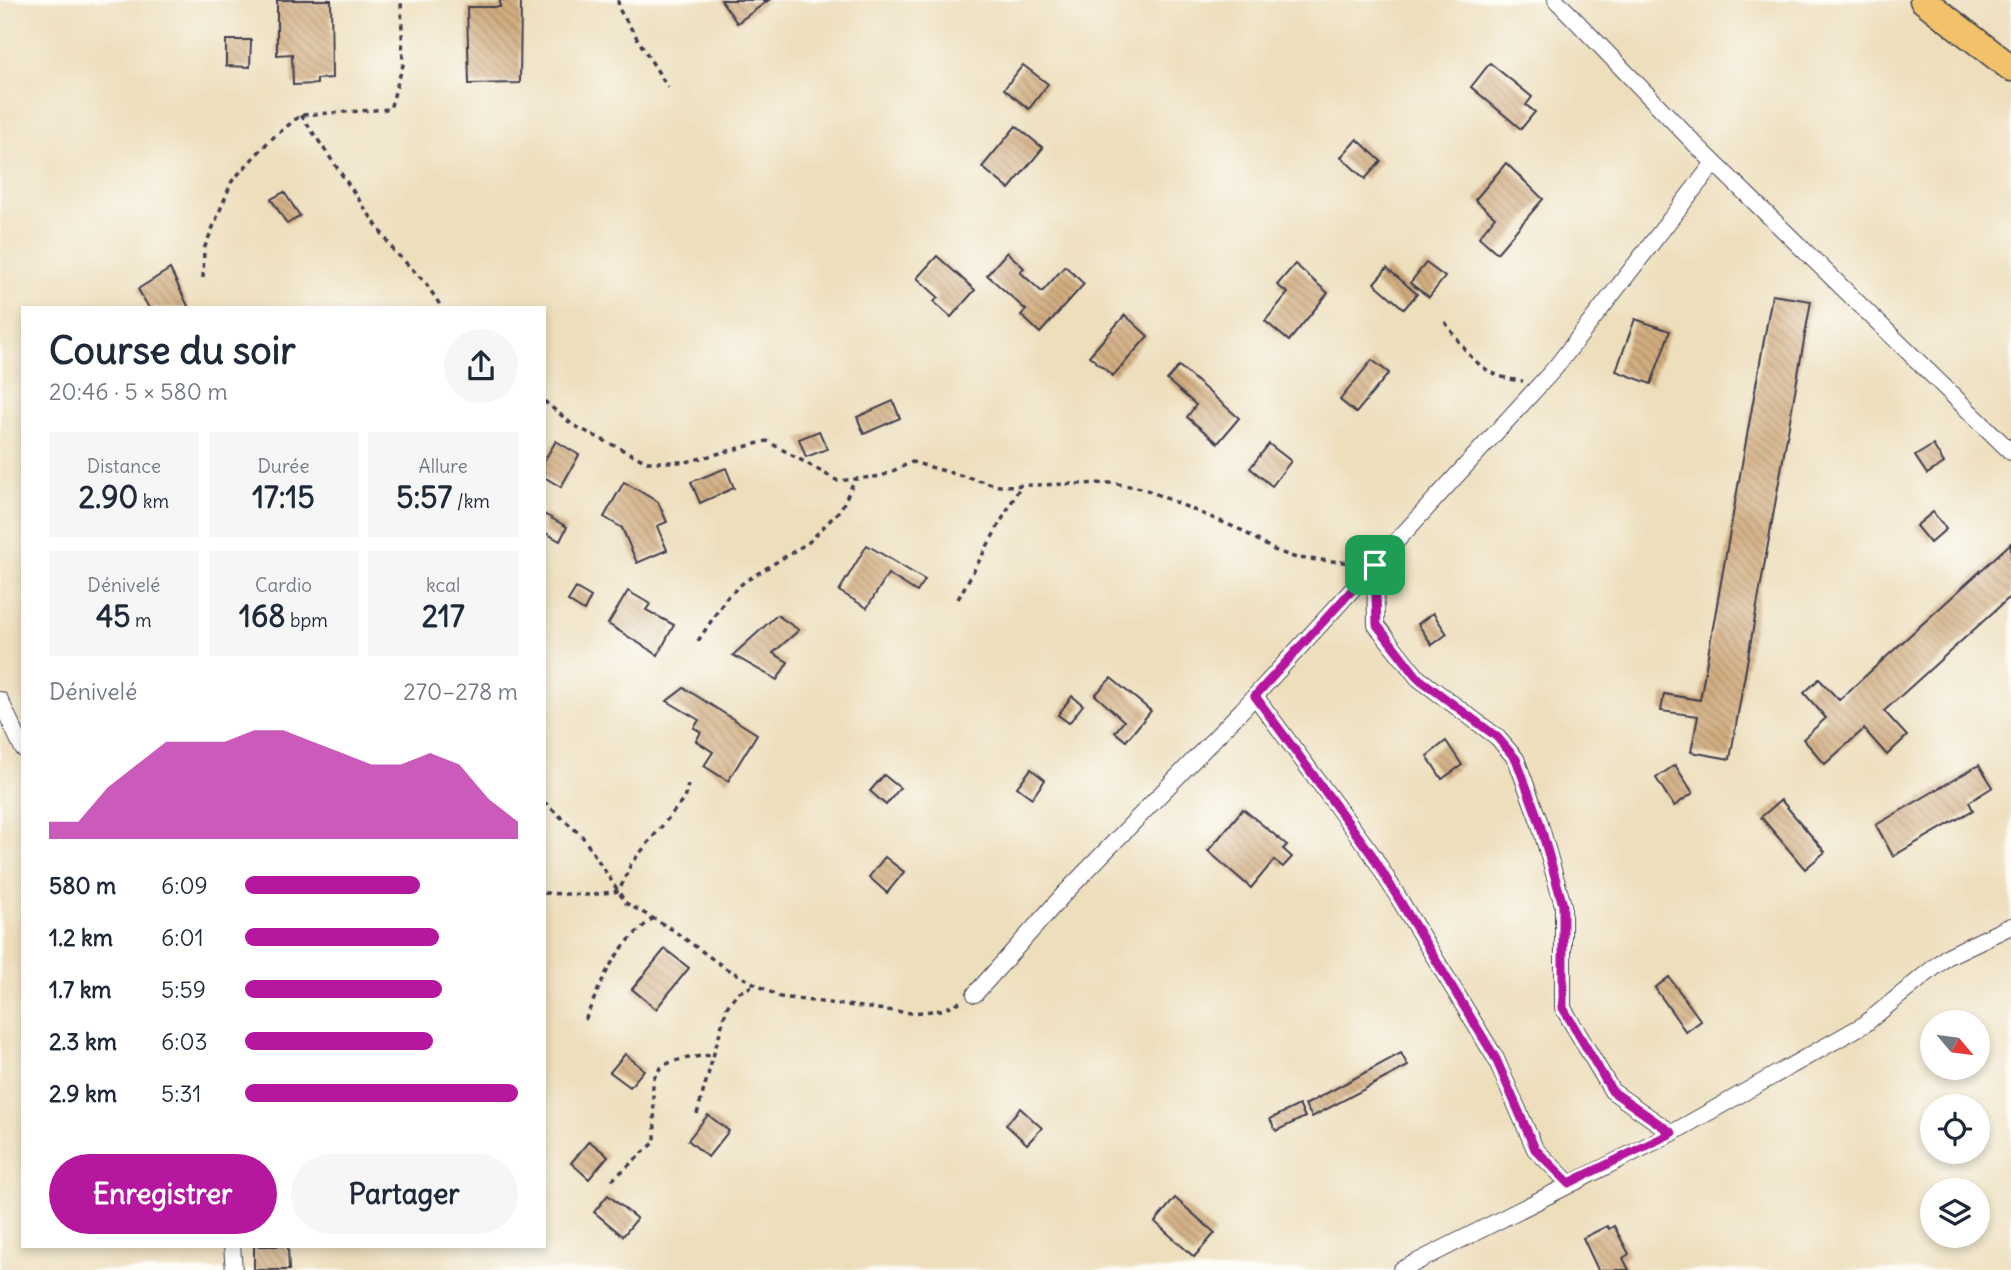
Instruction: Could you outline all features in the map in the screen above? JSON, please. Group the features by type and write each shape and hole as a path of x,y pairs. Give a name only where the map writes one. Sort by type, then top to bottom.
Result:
{"highway":[{"path":"1923,0 2011,68"}],"street":[{"path":"1556,0 1714,163 2011,452"},
{"path":"975,994 1064,894 1255,696 1543,382 1714,163"},
{"path":"1375,565 1377,625 1418,678 1497,737 1516,759 1539,821 1563,905 1563,1008 1612,1091 1672,1133"},
{"path":"1255,696 1372,855 1496,1059 1535,1149 1569,1183"},
{"path":"0,700 21,745"},
{"path":"1401,1270 1672,1133 1865,1024 1948,956 2011,926"},
{"path":"232,1248 234,1270"}],"path":[{"path":"203,278 204,249 232,181 270,140 302,114 390,109 403,65 401,0"},
{"path":"618,0 619,9 668,88"},
{"path":"302,114 394,251 425,282 441,306"},
{"path":"1445,322 1474,363 1494,374 1518,381 1543,382"},
{"path":"546,403 573,425 647,462 686,462 767,441 838,481 882,476 912,462 999,486 1110,482 1142,488 1241,530 1275,550 1296,558 1375,565"},
{"path":"698,641 735,589 809,542 841,509 855,479"},
{"path":"958,599 1020,487"},
{"path":"618,891 631,864 684,799 688,785"},
{"path":"546,805 582,836 626,903 670,928 725,968 779,997 911,1013 942,1010 975,994"},
{"path":"546,893 589,895 618,891"},
{"path":"585,1020 611,959 630,937 652,919"},
{"path":"697,1114 727,1007 737,993 755,985"},
{"path":"612,1180 655,1142 655,1074 662,1064 680,1058 713,1055"}],"building":[{"path":"277,0 331,0 332,78 317,79 317,84 293,85 292,54 277,55"},
{"path":"500,0 521,0 520,83 469,84 467,7 500,7"},
{"path":"721,0 769,0 737,23"},
{"path":"226,40 251,40 250,67 226,66"},
{"path":"1490,63 1532,97 1526,105 1535,112 1521,129 1471,87"},
{"path":"1023,65 1048,84 1029,109 1004,89"},
{"path":"1016,126 1043,148 1009,189 982,167"},
{"path":"1357,139 1381,161 1365,179 1341,157"},
{"path":"1506,163 1543,199 1497,253 1479,237 1495,217 1475,200"},
{"path":"284,192 300,216 287,224 271,199"},
{"path":"1007,252 1024,268 1020,272 1042,292 1065,266 1084,284 1040,333 1021,315 1026,310 987,275"},
{"path":"937,256 975,290 951,317 934,302 938,297 917,278"},
{"path":"1426,263 1445,277 1429,297 1410,283"},
{"path":"1295,264 1328,293 1289,341 1265,321 1288,293 1277,285"},
{"path":"1387,268 1417,294 1404,309 1374,283"},
{"path":"170,269 188,306 148,306 138,289"},
{"path":"1772,295 1811,301 1730,759 1691,752 1698,716 1661,711 1664,694 1700,700"},
{"path":"1125,315 1148,336 1113,376 1089,356"},
{"path":"1635,319 1670,331 1651,384 1616,371"},
{"path":"1372,360 1389,373 1356,413 1340,400"},
{"path":"1179,366 1239,418 1218,443 1187,417 1196,405 1167,380"},
{"path":"893,401 900,418 864,434 857,417"},
{"path":"819,431 827,449 806,457 799,439"},
{"path":"556,441 579,455 561,487 546,478 546,458"},
{"path":"1269,444 1291,461 1272,486 1250,468"},
{"path":"1933,445 1944,463 1927,474 1915,456"},
{"path":"726,468 734,488 700,503 691,482"},
{"path":"624,482 658,502 667,522 657,526 667,550 637,563 622,528 604,517"},
{"path":"1933,512 1946,529 1930,543 1916,526"},
{"path":"546,515 567,527 560,541 546,533"},
{"path":"2011,543 2011,596 1884,711 1907,736 1887,755 1864,729 1825,764 1803,739 1826,718 1804,693 1819,679 1839,700"},
{"path":"867,545 925,580 917,592 888,574 867,608 839,591"},
{"path":"576,588 591,597 584,611 568,601"},
{"path":"628,591 650,604 646,610 674,625 658,655 608,624"},
{"path":"1433,613 1447,634 1432,645 1418,624"},
{"path":"777,615 799,630 773,653 788,662 777,680 733,655"},
{"path":"1111,678 1151,711 1126,741 1115,732 1124,721 1095,695"},
{"path":"684,688 757,734 728,781 704,766 713,752 696,741 701,732 694,728 699,720 667,701"},
{"path":"1072,696 1083,705 1069,723 1058,715"},
{"path":"1446,741 1462,765 1442,779 1427,756"},
{"path":"1675,765 1693,793 1674,806 1656,778"},
{"path":"1979,765 1993,787 1969,802 1973,810 1893,856 1876,825"},
{"path":"1031,769 1045,780 1032,798 1017,787"},
{"path":"884,775 900,788 886,805 870,791"},
{"path":"1781,800 1825,852 1805,869 1761,817"},
{"path":"1243,809 1287,845 1283,849 1292,857 1283,867 1274,860 1251,888 1208,851"},
{"path":"885,857 904,872 887,893 869,877"},
{"path":"665,949 689,968 656,1009 632,989"},
{"path":"1669,977 1701,1021 1686,1032 1655,988"},
{"path":"1401,1053 1408,1066 1312,1117 1305,1105"},
{"path":"625,1054 644,1070 630,1087 610,1072"},
{"path":"1299,1105 1305,1117 1276,1131 1270,1119"},
{"path":"1020,1108 1042,1128 1027,1144 1006,1125"},
{"path":"708,1115 729,1131 708,1157 688,1140"},
{"path":"589,1141 608,1156 589,1179 571,1163"},
{"path":"608,1195 637,1219 623,1236 594,1212"},
{"path":"1175,1198 1215,1233 1194,1257 1155,1222"},
{"path":"1607,1226 1609,1229 1614,1226 1629,1254 1623,1258 1629,1270 1598,1270 1583,1238"},
{"path":"254,1248 288,1248 289,1270 254,1270"}],"route":[{"path":"1375,565 1377,625 1418,678 1497,737 1516,759 1539,821 1563,905 1563,1008 1612,1091 1672,1133 1569,1183 1535,1149 1496,1059 1372,855 1255,696 1375,565"}]}
